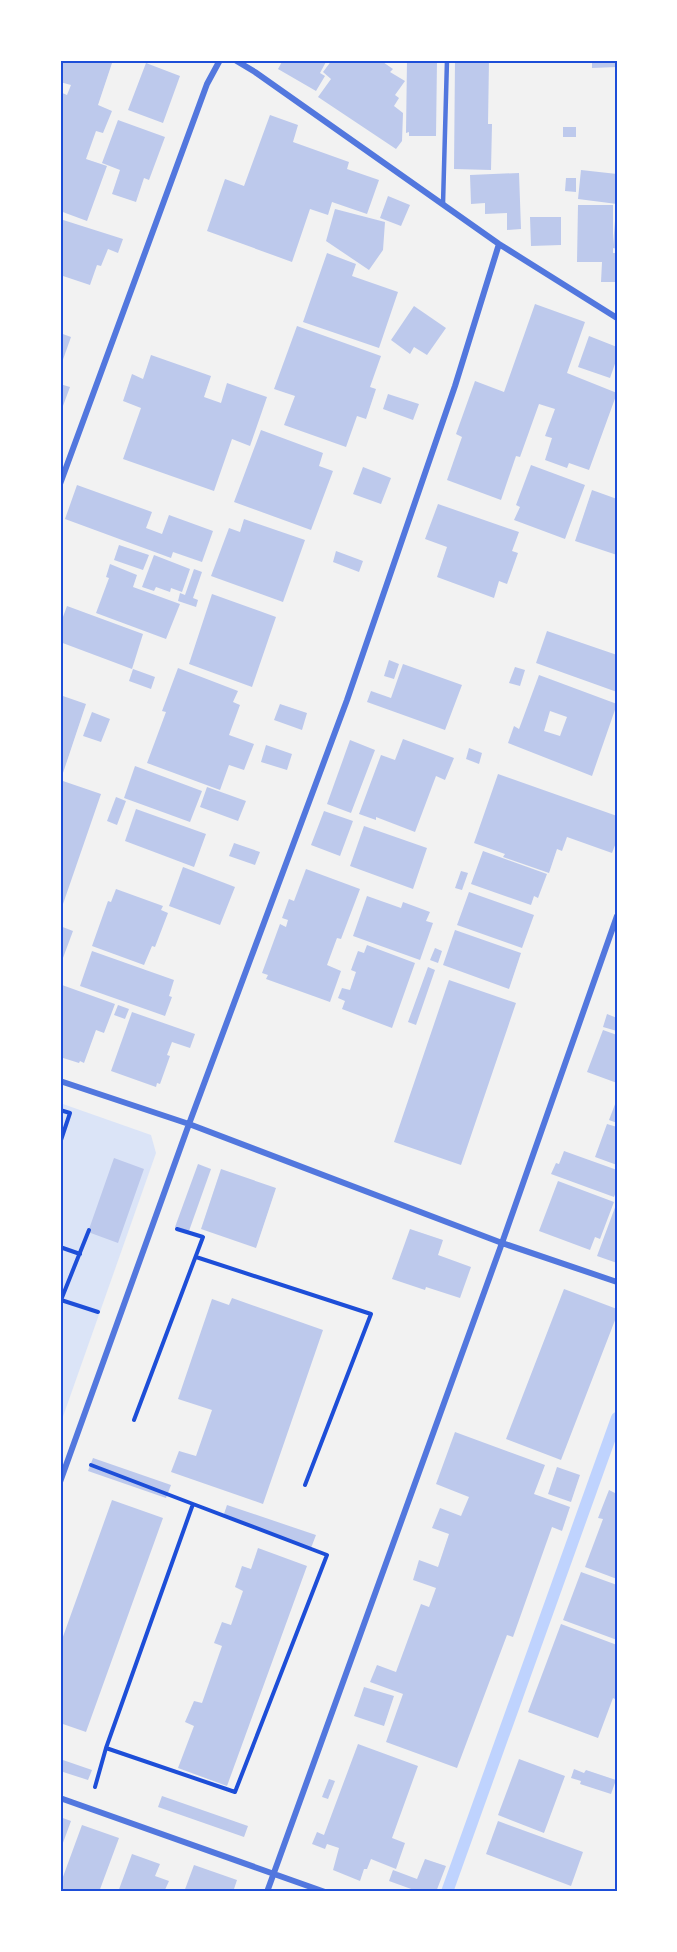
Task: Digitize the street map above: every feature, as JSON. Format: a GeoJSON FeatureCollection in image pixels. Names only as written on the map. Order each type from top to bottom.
{"type":"FeatureCollection","features":[{"type":"Feature","properties":{"kind":"street"},"geometry":{"type":"LineString","coordinates":[[60,484],[207,84],[220,60]]}},
{"type":"Feature","properties":{"kind":"street"},"geometry":{"type":"LineString","coordinates":[[234,60],[255,72],[499,244],[617,318]]}},
{"type":"Feature","properties":{"kind":"street"},"geometry":{"type":"LineString","coordinates":[[60,1482],[153,1222],[347,700],[455,386],[499,244]]}},
{"type":"Feature","properties":{"kind":"street"},"geometry":{"type":"LineString","coordinates":[[267,1892],[502,1243],[617,916]]}},
{"type":"Feature","properties":{"kind":"street"},"geometry":{"type":"LineString","coordinates":[[60,1081],[189,1124],[502,1243],[617,1282]]}},
{"type":"Feature","properties":{"kind":"street"},"geometry":{"type":"LineString","coordinates":[[60,1798],[325,1892]]}},
{"type":"Feature","properties":{"kind":"lane"},"geometry":{"type":"LineString","coordinates":[[443,204],[447,60]]}},
{"type":"Feature","properties":{"kind":"path"},"geometry":{"type":"LineString","coordinates":[[60,1110],[70,1113],[60,1143]]}},
{"type":"Feature","properties":{"kind":"path"},"geometry":{"type":"LineString","coordinates":[[134,1420],[202,1237],[153,1222]]}},
{"type":"Feature","properties":{"kind":"path"},"geometry":{"type":"LineString","coordinates":[[89,1230],[60,1301],[118,1319]]}},
{"type":"Feature","properties":{"kind":"path"},"geometry":{"type":"LineString","coordinates":[[60,1247],[80,1254]]}},
{"type":"Feature","properties":{"kind":"path"},"geometry":{"type":"LineString","coordinates":[[196,1257],[372,1314],[305,1485]]}},
{"type":"Feature","properties":{"kind":"path"},"geometry":{"type":"LineString","coordinates":[[69,1456],[327,1555],[235,1792],[106,1748]]}},
{"type":"Feature","properties":{"kind":"path"},"geometry":{"type":"LineString","coordinates":[[89,1808],[106,1748],[193,1504]]}},
{"type":"Feature","properties":{"kind":"shaded area"},"geometry":{"type":"Polygon","coordinates":[[[60,1103],[151,1135],[156,1153],[60,1425],[60,1103]]]}},
{"type":"Feature","properties":{"kind":"building"},"geometry":{"type":"Polygon","coordinates":[[[60,60],[113,60],[98,105],[112,111],[103,133],[96,131],[86,159],[107,166],[87,221],[60,211],[60,92],[67,95],[71,85],[60,82],[60,60]]]}},
{"type":"Feature","properties":{"kind":"building"},"geometry":{"type":"Polygon","coordinates":[[[283,60],[327,60],[320,73],[325,76],[316,91],[278,69],[283,60]]]}},
{"type":"Feature","properties":{"kind":"building"},"geometry":{"type":"Polygon","coordinates":[[[332,60],[380,60],[393,69],[390,72],[405,81],[395,95],[399,98],[394,106],[403,113],[402,141],[396,149],[318,97],[331,79],[323,72],[332,60]]]}},
{"type":"Feature","properties":{"kind":"building"},"geometry":{"type":"Polygon","coordinates":[[[407,60],[437,60],[436,136],[409,136],[409,132],[406,133],[407,60]]]}},
{"type":"Feature","properties":{"kind":"building"},"geometry":{"type":"Polygon","coordinates":[[[455,60],[489,60],[488,124],[492,124],[491,170],[454,169],[455,60]]]}},
{"type":"Feature","properties":{"kind":"building"},"geometry":{"type":"Polygon","coordinates":[[[576,60],[617,60],[617,67],[592,68],[592,62],[576,62],[576,60]]]}},
{"type":"Feature","properties":{"kind":"building"},"geometry":{"type":"Polygon","coordinates":[[[146,63],[180,76],[163,123],[128,110],[146,63]]]}},
{"type":"Feature","properties":{"kind":"building"},"geometry":{"type":"Polygon","coordinates":[[[270,115],[298,125],[293,142],[349,162],[347,169],[379,180],[367,214],[332,202],[328,215],[310,209],[292,262],[207,231],[225,179],[244,186],[270,115]]]}},
{"type":"Feature","properties":{"kind":"building"},"geometry":{"type":"Polygon","coordinates":[[[118,120],[165,137],[149,180],[144,178],[136,202],[112,194],[120,170],[102,163],[118,120]]]}},
{"type":"Feature","properties":{"kind":"building"},"geometry":{"type":"Polygon","coordinates":[[[563,127],[576,127],[576,137],[563,137],[563,127]]]}},
{"type":"Feature","properties":{"kind":"building"},"geometry":{"type":"Polygon","coordinates":[[[581,170],[617,174],[617,204],[578,199],[581,170]]]}},
{"type":"Feature","properties":{"kind":"building"},"geometry":{"type":"Polygon","coordinates":[[[519,173],[521,229],[507,230],[507,213],[485,214],[485,203],[471,204],[470,175],[519,173]]]}},
{"type":"Feature","properties":{"kind":"building"},"geometry":{"type":"Polygon","coordinates":[[[566,178],[576,178],[576,192],[565,191],[566,178]]]}},
{"type":"Feature","properties":{"kind":"building"},"geometry":{"type":"Polygon","coordinates":[[[388,196],[410,205],[401,226],[380,218],[388,196]]]}},
{"type":"Feature","properties":{"kind":"building"},"geometry":{"type":"Polygon","coordinates":[[[578,205],[613,205],[613,245],[615,221],[617,221],[617,249],[613,248],[613,253],[617,253],[617,282],[601,282],[602,262],[577,262],[578,205]]]}},
{"type":"Feature","properties":{"kind":"building"},"geometry":{"type":"Polygon","coordinates":[[[335,209],[385,222],[383,250],[369,270],[326,241],[335,209]]]}},
{"type":"Feature","properties":{"kind":"building"},"geometry":{"type":"Polygon","coordinates":[[[530,217],[561,217],[561,245],[531,246],[530,217]]]}},
{"type":"Feature","properties":{"kind":"building"},"geometry":{"type":"Polygon","coordinates":[[[60,219],[123,239],[118,253],[108,249],[101,266],[97,265],[90,285],[60,275],[60,219]]]}},
{"type":"Feature","properties":{"kind":"building"},"geometry":{"type":"Polygon","coordinates":[[[327,253],[356,264],[352,276],[398,292],[379,348],[303,322],[327,253]]]}},
{"type":"Feature","properties":{"kind":"building"},"geometry":{"type":"Polygon","coordinates":[[[535,304],[585,322],[567,373],[617,393],[589,470],[569,463],[567,468],[545,460],[552,438],[545,436],[555,409],[539,404],[520,457],[516,456],[501,500],[447,480],[462,437],[456,434],[475,381],[504,392],[535,304]]]}},
{"type":"Feature","properties":{"kind":"building"},"geometry":{"type":"Polygon","coordinates":[[[414,306],[446,328],[427,355],[414,347],[410,354],[391,340],[414,306]]]}},
{"type":"Feature","properties":{"kind":"building"},"geometry":{"type":"Polygon","coordinates":[[[297,326],[381,356],[370,387],[376,389],[366,419],[357,416],[346,447],[284,425],[295,396],[274,389],[297,326]]]}},
{"type":"Feature","properties":{"kind":"building"},"geometry":{"type":"Polygon","coordinates":[[[60,333],[71,337],[60,368],[60,333]]]}},
{"type":"Feature","properties":{"kind":"building"},"geometry":{"type":"Polygon","coordinates":[[[589,336],[617,347],[617,358],[610,378],[578,367],[589,336]]]}},
{"type":"Feature","properties":{"kind":"building"},"geometry":{"type":"Polygon","coordinates":[[[151,355],[211,376],[204,397],[221,403],[227,383],[267,397],[250,446],[232,439],[214,491],[123,459],[141,408],[123,401],[132,374],[143,379],[151,355]]]}},
{"type":"Feature","properties":{"kind":"building"},"geometry":{"type":"Polygon","coordinates":[[[60,384],[70,387],[60,414],[60,384]]]}},
{"type":"Feature","properties":{"kind":"building"},"geometry":{"type":"Polygon","coordinates":[[[388,394],[419,404],[413,420],[383,409],[388,394]]]}},
{"type":"Feature","properties":{"kind":"building"},"geometry":{"type":"Polygon","coordinates":[[[261,430],[323,453],[319,466],[333,471],[311,530],[234,502],[261,430]]]}},
{"type":"Feature","properties":{"kind":"building"},"geometry":{"type":"Polygon","coordinates":[[[531,465],[585,485],[565,539],[514,520],[520,507],[516,505],[531,465]]]}},
{"type":"Feature","properties":{"kind":"building"},"geometry":{"type":"Polygon","coordinates":[[[363,467],[391,478],[381,504],[353,494],[363,467]]]}},
{"type":"Feature","properties":{"kind":"building"},"geometry":{"type":"Polygon","coordinates":[[[77,485],[152,512],[146,528],[162,534],[169,515],[213,531],[202,562],[173,552],[171,558],[65,519],[77,485]]]}},
{"type":"Feature","properties":{"kind":"building"},"geometry":{"type":"Polygon","coordinates":[[[592,490],[617,499],[617,555],[575,541],[592,490]]]}},
{"type":"Feature","properties":{"kind":"building"},"geometry":{"type":"Polygon","coordinates":[[[438,504],[519,532],[512,551],[518,553],[507,584],[499,581],[494,598],[437,577],[447,547],[425,539],[438,504]]]}},
{"type":"Feature","properties":{"kind":"building"},"geometry":{"type":"Polygon","coordinates":[[[244,519],[305,540],[283,602],[211,576],[229,528],[240,532],[244,519]]]}},
{"type":"Feature","properties":{"kind":"building"},"geometry":{"type":"Polygon","coordinates":[[[119,545],[149,555],[143,570],[114,560],[119,545]]]}},
{"type":"Feature","properties":{"kind":"building"},"geometry":{"type":"Polygon","coordinates":[[[336,551],[363,561],[359,572],[333,562],[336,551]]]}},
{"type":"Feature","properties":{"kind":"building"},"geometry":{"type":"Polygon","coordinates":[[[154,555],[190,569],[182,592],[171,588],[170,592],[156,587],[154,591],[142,587],[154,555]]]}},
{"type":"Feature","properties":{"kind":"building"},"geometry":{"type":"Polygon","coordinates":[[[110,564],[137,575],[133,587],[180,604],[166,639],[96,613],[109,578],[106,577],[110,564]]]}},
{"type":"Feature","properties":{"kind":"building"},"geometry":{"type":"Polygon","coordinates":[[[194,569],[202,572],[193,598],[198,600],[196,607],[178,601],[180,593],[185,595],[194,569]]]}},
{"type":"Feature","properties":{"kind":"building"},"geometry":{"type":"Polygon","coordinates":[[[212,594],[276,617],[252,687],[189,664],[212,594]]]}},
{"type":"Feature","properties":{"kind":"building"},"geometry":{"type":"Polygon","coordinates":[[[67,606],[143,634],[132,669],[60,642],[60,625],[67,606]]]}},
{"type":"Feature","properties":{"kind":"building"},"geometry":{"type":"Polygon","coordinates":[[[547,631],[617,655],[617,692],[536,663],[547,631]]]}},
{"type":"Feature","properties":{"kind":"building"},"geometry":{"type":"Polygon","coordinates":[[[389,660],[399,664],[394,679],[384,676],[389,660]]]}},
{"type":"Feature","properties":{"kind":"building"},"geometry":{"type":"Polygon","coordinates":[[[403,664],[462,685],[445,730],[367,702],[371,691],[391,698],[403,664]]]}},
{"type":"Feature","properties":{"kind":"building"},"geometry":{"type":"Polygon","coordinates":[[[515,667],[525,670],[520,686],[509,683],[515,667]]]}},
{"type":"Feature","properties":{"kind":"building"},"geometry":{"type":"Polygon","coordinates":[[[178,668],[238,691],[233,702],[240,705],[229,735],[254,744],[244,770],[229,765],[220,790],[147,763],[166,712],[162,711],[178,668]]]}},
{"type":"Feature","properties":{"kind":"building"},"geometry":{"type":"Polygon","coordinates":[[[133,669],[155,677],[151,689],[129,681],[133,669]]]}},
{"type":"Feature","properties":{"kind":"building"},"geometry":{"type":"Polygon","coordinates":[[[539,675],[617,704],[592,776],[508,743],[514,726],[519,729],[539,675]],[[550,711],[544,731],[560,736],[567,717],[550,711]]]}},
{"type":"Feature","properties":{"kind":"building"},"geometry":{"type":"Polygon","coordinates":[[[60,695],[86,704],[62,776],[60,775],[60,695]]]}},
{"type":"Feature","properties":{"kind":"building"},"geometry":{"type":"Polygon","coordinates":[[[280,704],[307,713],[302,730],[274,720],[280,704]]]}},
{"type":"Feature","properties":{"kind":"building"},"geometry":{"type":"Polygon","coordinates":[[[92,712],[110,719],[101,742],[83,736],[92,712]]]}},
{"type":"Feature","properties":{"kind":"building"},"geometry":{"type":"Polygon","coordinates":[[[403,739],[454,758],[445,780],[436,776],[415,832],[376,817],[376,820],[359,814],[381,755],[395,760],[403,739]]]}},
{"type":"Feature","properties":{"kind":"building"},"geometry":{"type":"Polygon","coordinates":[[[350,740],[375,750],[351,813],[327,804],[350,740]]]}},
{"type":"Feature","properties":{"kind":"building"},"geometry":{"type":"Polygon","coordinates":[[[266,745],[292,754],[287,770],[261,762],[266,745]]]}},
{"type":"Feature","properties":{"kind":"building"},"geometry":{"type":"Polygon","coordinates":[[[469,748],[482,753],[479,764],[466,759],[469,748]]]}},
{"type":"Feature","properties":{"kind":"building"},"geometry":{"type":"Polygon","coordinates":[[[135,766],[202,791],[190,822],[124,798],[135,766]]]}},
{"type":"Feature","properties":{"kind":"building"},"geometry":{"type":"Polygon","coordinates":[[[498,774],[617,816],[617,840],[612,853],[567,837],[562,851],[557,849],[549,873],[503,857],[505,854],[474,843],[498,774]]]}},
{"type":"Feature","properties":{"kind":"building"},"geometry":{"type":"Polygon","coordinates":[[[60,780],[101,794],[63,904],[60,903],[60,780]]]}},
{"type":"Feature","properties":{"kind":"building"},"geometry":{"type":"Polygon","coordinates":[[[207,787],[246,801],[238,821],[200,807],[207,787]]]}},
{"type":"Feature","properties":{"kind":"building"},"geometry":{"type":"Polygon","coordinates":[[[116,797],[126,801],[117,825],[107,821],[116,797]]]}},
{"type":"Feature","properties":{"kind":"building"},"geometry":{"type":"Polygon","coordinates":[[[136,809],[206,834],[194,867],[125,841],[136,809]]]}},
{"type":"Feature","properties":{"kind":"building"},"geometry":{"type":"Polygon","coordinates":[[[324,811],[353,821],[340,856],[311,845],[324,811]]]}},
{"type":"Feature","properties":{"kind":"building"},"geometry":{"type":"Polygon","coordinates":[[[364,826],[427,848],[413,889],[350,866],[364,826]]]}},
{"type":"Feature","properties":{"kind":"building"},"geometry":{"type":"Polygon","coordinates":[[[234,843],[260,852],[255,865],[229,856],[234,843]]]}},
{"type":"Feature","properties":{"kind":"building"},"geometry":{"type":"Polygon","coordinates":[[[483,851],[547,874],[538,898],[534,896],[531,905],[471,884],[483,851]]]}},
{"type":"Feature","properties":{"kind":"building"},"geometry":{"type":"Polygon","coordinates":[[[183,867],[235,887],[220,925],[169,906],[183,867]]]}},
{"type":"Feature","properties":{"kind":"building"},"geometry":{"type":"Polygon","coordinates":[[[306,869],[360,889],[341,939],[337,938],[327,965],[341,971],[330,1002],[266,979],[268,975],[262,973],[280,924],[286,927],[288,920],[282,918],[289,899],[294,901],[306,869]]]}},
{"type":"Feature","properties":{"kind":"building"},"geometry":{"type":"Polygon","coordinates":[[[461,871],[468,873],[462,890],[455,888],[461,871]]]}},
{"type":"Feature","properties":{"kind":"building"},"geometry":{"type":"Polygon","coordinates":[[[116,889],[163,906],[161,910],[168,913],[155,947],[152,946],[144,965],[92,946],[108,901],[111,902],[116,889]]]}},
{"type":"Feature","properties":{"kind":"building"},"geometry":{"type":"Polygon","coordinates":[[[469,892],[534,915],[522,948],[457,925],[469,892]]]}},
{"type":"Feature","properties":{"kind":"building"},"geometry":{"type":"Polygon","coordinates":[[[367,896],[401,908],[403,902],[430,912],[426,921],[433,923],[420,960],[353,936],[367,896]]]}},
{"type":"Feature","properties":{"kind":"building"},"geometry":{"type":"Polygon","coordinates":[[[60,926],[73,931],[60,966],[60,926]]]}},
{"type":"Feature","properties":{"kind":"building"},"geometry":{"type":"Polygon","coordinates":[[[455,930],[521,953],[509,989],[443,965],[455,930]]]}},
{"type":"Feature","properties":{"kind":"building"},"geometry":{"type":"Polygon","coordinates":[[[367,945],[415,963],[392,1028],[342,1009],[345,1001],[338,998],[342,988],[350,990],[356,972],[351,970],[358,951],[364,953],[367,945]]]}},
{"type":"Feature","properties":{"kind":"building"},"geometry":{"type":"Polygon","coordinates":[[[435,948],[442,951],[438,963],[430,960],[435,948]]]}},
{"type":"Feature","properties":{"kind":"building"},"geometry":{"type":"Polygon","coordinates":[[[92,951],[174,980],[169,996],[172,997],[165,1016],[80,986],[92,951]]]}},
{"type":"Feature","properties":{"kind":"building"},"geometry":{"type":"Polygon","coordinates":[[[428,967],[435,970],[416,1025],[408,1022],[428,967]]]}},
{"type":"Feature","properties":{"kind":"building"},"geometry":{"type":"Polygon","coordinates":[[[449,980],[516,1003],[461,1165],[394,1142],[449,980]]]}},
{"type":"Feature","properties":{"kind":"building"},"geometry":{"type":"Polygon","coordinates":[[[62,985],[115,1004],[104,1033],[96,1030],[84,1063],[60,1057],[60,991],[62,985]]]}},
{"type":"Feature","properties":{"kind":"building"},"geometry":{"type":"Polygon","coordinates":[[[118,1005],[129,1009],[125,1019],[114,1015],[118,1005]]]}},
{"type":"Feature","properties":{"kind":"building"},"geometry":{"type":"Polygon","coordinates":[[[132,1012],[195,1034],[190,1048],[172,1042],[167,1055],[170,1056],[160,1084],[157,1083],[156,1087],[111,1071],[132,1012]]]}},
{"type":"Feature","properties":{"kind":"building"},"geometry":{"type":"Polygon","coordinates":[[[607,1014],[617,1018],[617,1031],[603,1027],[607,1014]]]}},
{"type":"Feature","properties":{"kind":"building"},"geometry":{"type":"Polygon","coordinates":[[[603,1030],[617,1035],[617,1083],[587,1072],[603,1030]]]}},
{"type":"Feature","properties":{"kind":"building"},"geometry":{"type":"Polygon","coordinates":[[[617,1099],[617,1123],[609,1120],[617,1099]]]}},
{"type":"Feature","properties":{"kind":"building"},"geometry":{"type":"Polygon","coordinates":[[[607,1124],[617,1127],[617,1165],[595,1157],[607,1124]]]}},
{"type":"Feature","properties":{"kind":"building"},"geometry":{"type":"Polygon","coordinates":[[[564,1151],[617,1170],[617,1189],[614,1197],[551,1174],[556,1163],[559,1164],[564,1151]]]}},
{"type":"Feature","properties":{"kind":"building"},"geometry":{"type":"Polygon","coordinates":[[[114,1158],[144,1169],[118,1243],[88,1232],[114,1158]]]}},
{"type":"Feature","properties":{"kind":"building"},"geometry":{"type":"Polygon","coordinates":[[[198,1164],[211,1169],[189,1231],[175,1227],[198,1164]]]}},
{"type":"Feature","properties":{"kind":"building"},"geometry":{"type":"Polygon","coordinates":[[[221,1169],[276,1188],[256,1248],[201,1229],[221,1169]]]}},
{"type":"Feature","properties":{"kind":"building"},"geometry":{"type":"Polygon","coordinates":[[[558,1181],[614,1202],[600,1239],[595,1237],[590,1250],[539,1231],[558,1181]]]}},
{"type":"Feature","properties":{"kind":"building"},"geometry":{"type":"Polygon","coordinates":[[[617,1202],[617,1263],[597,1256],[617,1202]]]}},
{"type":"Feature","properties":{"kind":"building"},"geometry":{"type":"Polygon","coordinates":[[[410,1229],[443,1240],[438,1255],[471,1267],[460,1298],[392,1279],[410,1229]]]}},
{"type":"Feature","properties":{"kind":"building"},"geometry":{"type":"Polygon","coordinates":[[[564,1289],[617,1309],[617,1315],[561,1460],[506,1439],[564,1289]]]}},
{"type":"Feature","properties":{"kind":"building"},"geometry":{"type":"Polygon","coordinates":[[[232,1298],[323,1330],[263,1504],[171,1472],[179,1451],[196,1456],[212,1410],[178,1399],[212,1299],[229,1305],[232,1298]]]}},
{"type":"Feature","properties":{"kind":"building"},"geometry":{"type":"Polygon","coordinates":[[[455,1432],[545,1465],[534,1494],[570,1507],[562,1531],[552,1527],[513,1637],[507,1635],[457,1768],[386,1742],[403,1694],[370,1682],[377,1665],[396,1672],[421,1604],[429,1607],[436,1588],[413,1580],[419,1560],[438,1567],[449,1534],[432,1528],[440,1508],[461,1516],[469,1497],[436,1484],[455,1432]]]}},
{"type":"Feature","properties":{"kind":"building"},"geometry":{"type":"Polygon","coordinates":[[[93,1458],[171,1485],[166,1498],[88,1471],[93,1458]]]}},
{"type":"Feature","properties":{"kind":"building"},"geometry":{"type":"Polygon","coordinates":[[[557,1467],[580,1475],[571,1502],[548,1494],[557,1467]]]}},
{"type":"Feature","properties":{"kind":"building"},"geometry":{"type":"Polygon","coordinates":[[[617,1489],[617,1579],[585,1567],[603,1519],[598,1518],[609,1490],[615,1493],[617,1489]]]}},
{"type":"Feature","properties":{"kind":"building"},"geometry":{"type":"Polygon","coordinates":[[[112,1500],[163,1518],[86,1732],[60,1723],[60,1645],[112,1500]]]}},
{"type":"Feature","properties":{"kind":"building"},"geometry":{"type":"Polygon","coordinates":[[[227,1505],[316,1535],[311,1548],[223,1517],[227,1505]]]}},
{"type":"Feature","properties":{"kind":"building"},"geometry":{"type":"Polygon","coordinates":[[[258,1548],[307,1566],[227,1786],[178,1768],[194,1726],[185,1722],[194,1701],[202,1703],[222,1646],[214,1643],[222,1622],[231,1625],[243,1591],[235,1587],[242,1566],[251,1569],[258,1548]]]}},
{"type":"Feature","properties":{"kind":"building"},"geometry":{"type":"Polygon","coordinates":[[[581,1572],[617,1585],[617,1640],[563,1620],[581,1572]]]}},
{"type":"Feature","properties":{"kind":"building"},"geometry":{"type":"Polygon","coordinates":[[[561,1624],[617,1645],[617,1700],[613,1698],[598,1738],[528,1712],[561,1624]]]}},
{"type":"Feature","properties":{"kind":"building"},"geometry":{"type":"Polygon","coordinates":[[[364,1687],[394,1696],[384,1726],[354,1716],[364,1687]]]}},
{"type":"Feature","properties":{"kind":"building"},"geometry":{"type":"Polygon","coordinates":[[[358,1744],[418,1766],[392,1838],[405,1843],[396,1869],[371,1859],[360,1881],[333,1870],[339,1848],[327,1844],[325,1849],[312,1844],[317,1832],[324,1835],[358,1744]]]}},
{"type":"Feature","properties":{"kind":"building"},"geometry":{"type":"Polygon","coordinates":[[[60,1759],[92,1770],[88,1780],[60,1771],[60,1759]]]}},
{"type":"Feature","properties":{"kind":"building"},"geometry":{"type":"Polygon","coordinates":[[[519,1759],[565,1776],[544,1833],[498,1815],[519,1759]]]}},
{"type":"Feature","properties":{"kind":"building"},"geometry":{"type":"Polygon","coordinates":[[[574,1769],[584,1773],[586,1770],[616,1780],[611,1794],[580,1784],[581,1781],[571,1778],[574,1769]]]}},
{"type":"Feature","properties":{"kind":"building"},"geometry":{"type":"Polygon","coordinates":[[[329,1779],[335,1781],[328,1799],[322,1797],[329,1779]]]}},
{"type":"Feature","properties":{"kind":"building"},"geometry":{"type":"Polygon","coordinates":[[[162,1796],[248,1826],[244,1837],[158,1807],[162,1796]]]}},
{"type":"Feature","properties":{"kind":"building"},"geometry":{"type":"Polygon","coordinates":[[[60,1817],[71,1821],[60,1851],[60,1817]]]}},
{"type":"Feature","properties":{"kind":"building"},"geometry":{"type":"Polygon","coordinates":[[[498,1821],[583,1852],[571,1886],[486,1854],[498,1821]]]}},
{"type":"Feature","properties":{"kind":"building"},"geometry":{"type":"Polygon","coordinates":[[[82,1825],[119,1838],[99,1892],[60,1892],[60,1885],[82,1825]]]}},
{"type":"Feature","properties":{"kind":"building"},"geometry":{"type":"Polygon","coordinates":[[[132,1854],[160,1864],[155,1876],[169,1881],[164,1892],[118,1892],[132,1854]]]}},
{"type":"Feature","properties":{"kind":"building"},"geometry":{"type":"Polygon","coordinates":[[[425,1859],[446,1866],[436,1892],[413,1892],[414,1890],[389,1881],[393,1870],[417,1879],[425,1859]]]}},
{"type":"Feature","properties":{"kind":"building"},"geometry":{"type":"Polygon","coordinates":[[[194,1865],[237,1880],[233,1892],[184,1892],[194,1865]]]}},
{"type":"Feature","properties":{"kind":"waterway"},"geometry":{"type":"LineString","coordinates":[[447,1892],[617,1418]]}}]}
